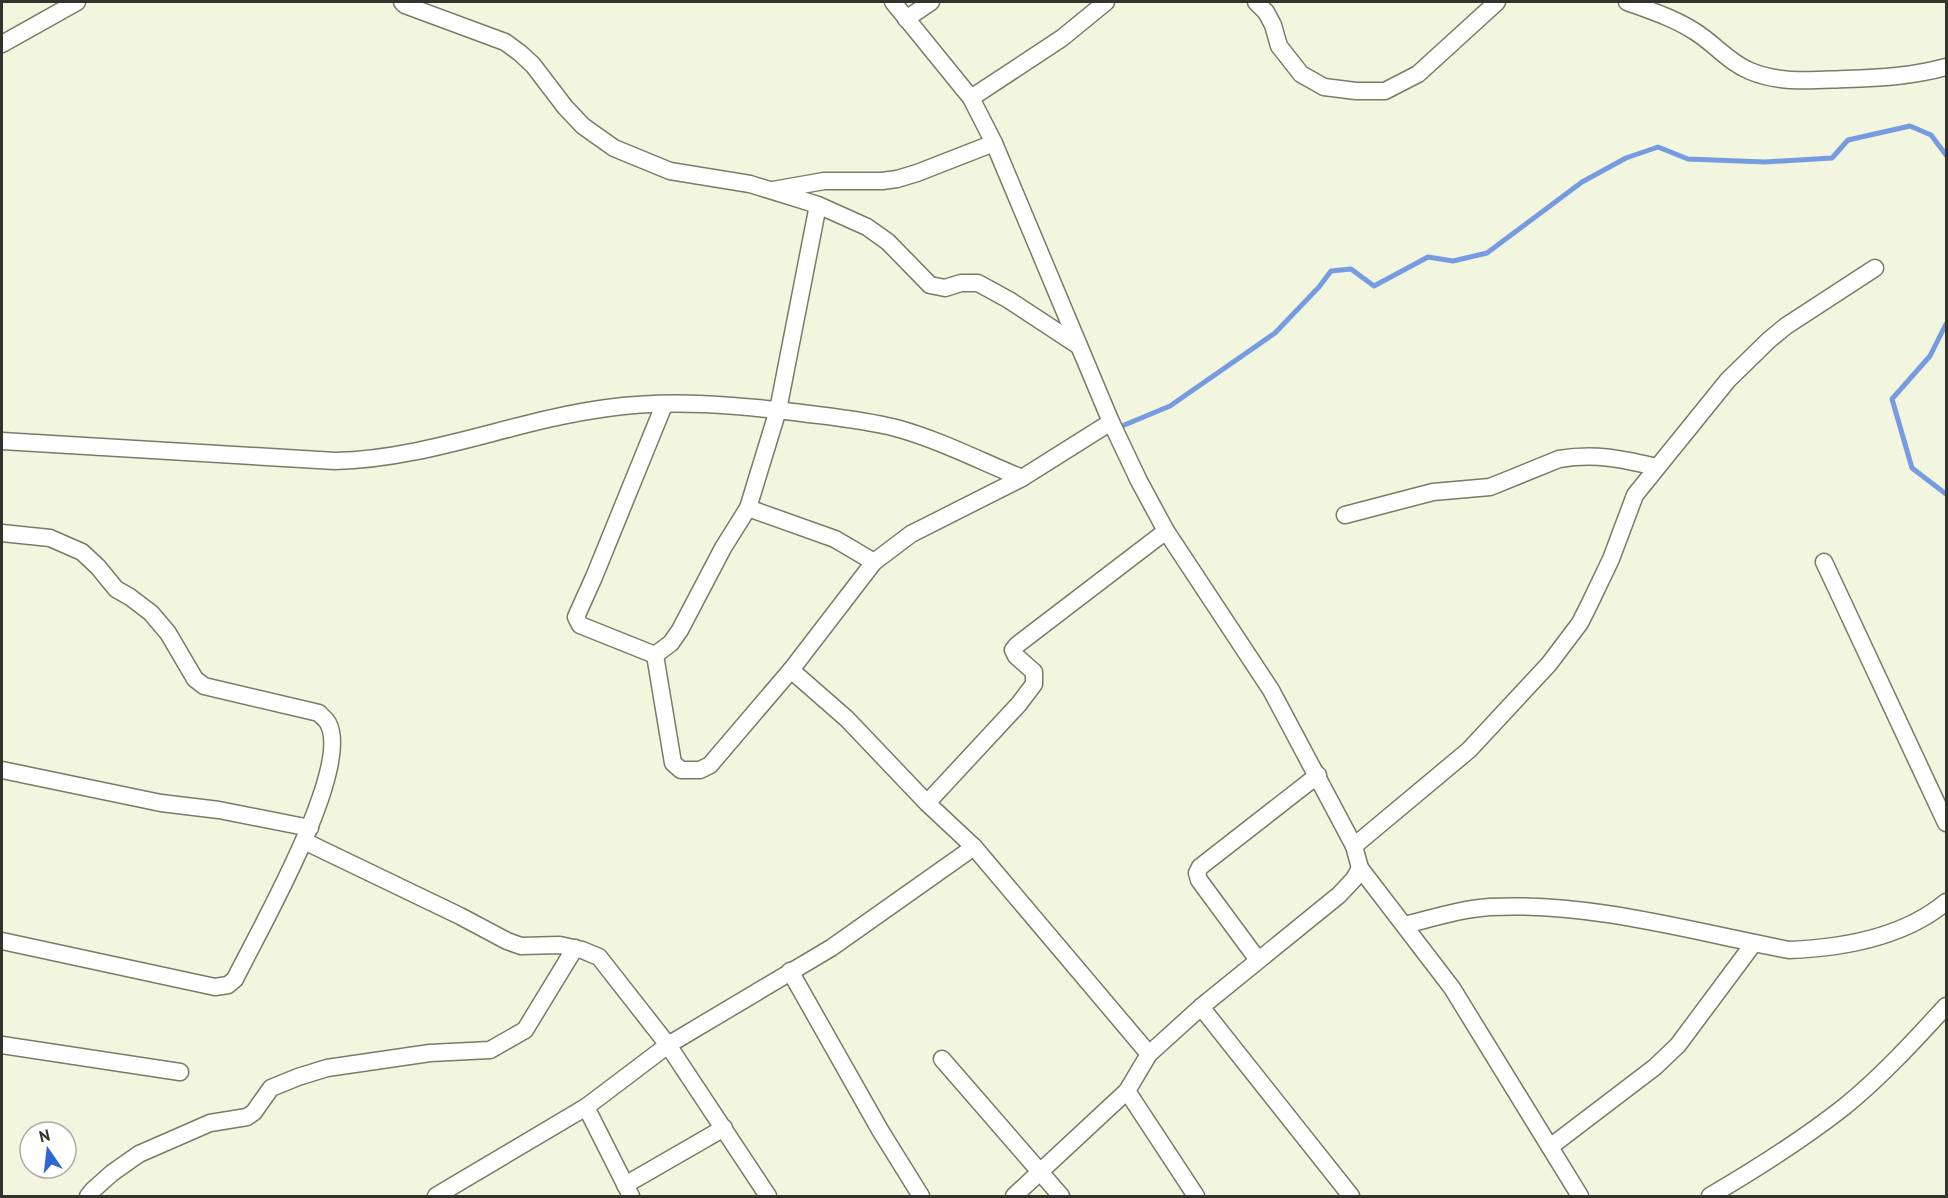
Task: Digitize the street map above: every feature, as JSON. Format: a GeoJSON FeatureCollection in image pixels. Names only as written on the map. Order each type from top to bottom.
{"type":"FeatureCollection","features":[{"type":"Feature","properties":{"kind":"street"},"geometry":{"type":"LineString","coordinates":[[2,44],[77,2]]}},
{"type":"Feature","properties":{"kind":"street"},"geometry":{"type":"LineString","coordinates":[[402,2],[505,42],[533,65],[565,107],[583,126],[614,148],[670,171],[750,184],[818,205],[867,227],[888,242],[930,285],[945,288],[961,283],[978,283],[1079,346]]}},
{"type":"Feature","properties":{"kind":"street"},"geometry":{"type":"LineString","coordinates":[[893,2],[971,98],[994,143],[1111,422],[1166,531],[1271,690],[1354,846],[1360,868],[1452,988],[1580,1197]]}},
{"type":"Feature","properties":{"kind":"street"},"geometry":{"type":"LineString","coordinates":[[906,19],[931,2]]}},
{"type":"Feature","properties":{"kind":"street"},"geometry":{"type":"LineString","coordinates":[[971,98],[1062,38],[1106,2]]}},
{"type":"Feature","properties":{"kind":"street"},"geometry":{"type":"LineString","coordinates":[[1256,2],[1266,12],[1273,25],[1279,46],[1301,74],[1324,87],[1356,91],[1385,91],[1418,74],[1497,2]]}},
{"type":"Feature","properties":{"kind":"street"},"geometry":{"type":"LineString","coordinates":[[1627,2],[1676,21],[1696,32],[1730,60],[1750,71],[1775,79],[1798,81],[1899,77],[1947,67]]}},
{"type":"Feature","properties":{"kind":"street"},"geometry":{"type":"LineString","coordinates":[[772,190],[824,181],[882,181],[897,178],[917,173],[994,143]]}},
{"type":"Feature","properties":{"kind":"street"},"geometry":{"type":"LineString","coordinates":[[655,655],[671,643],[680,630],[723,548],[748,508],[778,410],[818,205]]}},
{"type":"Feature","properties":{"kind":"street"},"geometry":{"type":"LineString","coordinates":[[1354,846],[1469,750],[1549,664],[1580,623],[1611,559],[1635,495],[1710,400],[1768,340],[1875,268]]}},
{"type":"Feature","properties":{"kind":"street"},"geometry":{"type":"LineString","coordinates":[[655,655],[580,625],[576,617],[664,405]]}},
{"type":"Feature","properties":{"kind":"street"},"geometry":{"type":"LineString","coordinates":[[2,441],[335,461],[362,460],[409,452],[606,408],[664,405],[727,406],[856,420],[895,428],[948,446],[1022,478]]}},
{"type":"Feature","properties":{"kind":"street"},"geometry":{"type":"LineString","coordinates":[[655,655],[673,762],[681,770],[700,770],[710,765],[791,670],[874,562],[911,534],[1022,478],[1111,422]]}},
{"type":"Feature","properties":{"kind":"street"},"geometry":{"type":"LineString","coordinates":[[1345,515],[1433,492],[1490,487],[1559,459],[1609,456],[1657,467]]}},
{"type":"Feature","properties":{"kind":"street"},"geometry":{"type":"LineString","coordinates":[[748,508],[835,540],[874,562]]}},
{"type":"Feature","properties":{"kind":"street"},"geometry":{"type":"LineString","coordinates":[[927,803],[1019,704],[1034,684],[1034,672],[1016,656],[1013,650],[1017,645],[1166,531]]}},
{"type":"Feature","properties":{"kind":"street"},"geometry":{"type":"LineString","coordinates":[[2,533],[50,538],[82,552],[116,589],[152,613],[168,633],[195,678],[204,686],[319,713],[328,723],[332,739],[332,758],[324,791],[307,835],[235,979],[228,985],[215,987],[2,941]]}},
{"type":"Feature","properties":{"kind":"street"},"geometry":{"type":"LineString","coordinates":[[1824,562],[1947,824]]}},
{"type":"Feature","properties":{"kind":"street"},"geometry":{"type":"LineString","coordinates":[[791,670],[847,718],[927,803],[974,847],[1149,1054]]}},
{"type":"Feature","properties":{"kind":"street"},"geometry":{"type":"LineString","coordinates":[[2,770],[161,802],[219,810],[307,835],[507,941],[521,946],[560,945],[599,957],[668,1045],[768,1197]]}},
{"type":"Feature","properties":{"kind":"street"},"geometry":{"type":"LineString","coordinates":[[1258,960],[1199,880],[1197,873],[1200,867],[1318,775]]}},
{"type":"Feature","properties":{"kind":"street"},"geometry":{"type":"LineString","coordinates":[[436,1197],[586,1107],[668,1045],[831,948],[974,847]]}},
{"type":"Feature","properties":{"kind":"street"},"geometry":{"type":"LineString","coordinates":[[1014,1197],[1127,1091],[1149,1054],[1201,1007],[1339,895],[1354,879],[1360,868]]}},
{"type":"Feature","properties":{"kind":"street"},"geometry":{"type":"LineString","coordinates":[[1405,925],[1461,911],[1488,907],[1542,906],[1624,916],[1789,950],[1842,944],[1902,927],[1922,919],[1947,902]]}},
{"type":"Feature","properties":{"kind":"street"},"geometry":{"type":"LineString","coordinates":[[1550,1147],[1655,1067],[1678,1045],[1754,943]]}},
{"type":"Feature","properties":{"kind":"street"},"geometry":{"type":"LineString","coordinates":[[88,1197],[112,1173],[139,1154],[210,1124],[247,1117],[254,1112],[271,1088],[298,1077],[327,1068],[430,1053],[490,1050],[512,1039],[525,1030],[575,948]]}},
{"type":"Feature","properties":{"kind":"street"},"geometry":{"type":"LineString","coordinates":[[790,971],[880,1130],[921,1197]]}},
{"type":"Feature","properties":{"kind":"street"},"geometry":{"type":"LineString","coordinates":[[1710,1197],[1767,1161],[1845,1106],[1896,1060],[1947,1006]]}},
{"type":"Feature","properties":{"kind":"street"},"geometry":{"type":"LineString","coordinates":[[1201,1007],[1351,1197]]}},
{"type":"Feature","properties":{"kind":"street"},"geometry":{"type":"LineString","coordinates":[[2,1046],[180,1072]]}},
{"type":"Feature","properties":{"kind":"street"},"geometry":{"type":"LineString","coordinates":[[942,1059],[1061,1197]]}},
{"type":"Feature","properties":{"kind":"street"},"geometry":{"type":"LineString","coordinates":[[1127,1091],[1196,1197]]}},
{"type":"Feature","properties":{"kind":"street"},"geometry":{"type":"LineString","coordinates":[[586,1107],[628,1191],[724,1128]]}},
{"type":"Feature","properties":{"kind":"waterway"},"geometry":{"type":"LineString","coordinates":[[1122,426],[1170,406],[1275,333],[1319,287],[1331,271],[1351,269],[1374,286],[1428,257],[1453,261],[1487,253],[1582,182],[1626,158],[1658,147],[1688,159],[1765,162],[1832,158],[1848,140],[1910,126],[1931,135],[1946,155]]}},
{"type":"Feature","properties":{"kind":"waterway"},"geometry":{"type":"LineString","coordinates":[[1946,324],[1930,356],[1892,399],[1912,468],[1946,494]]}}]}
